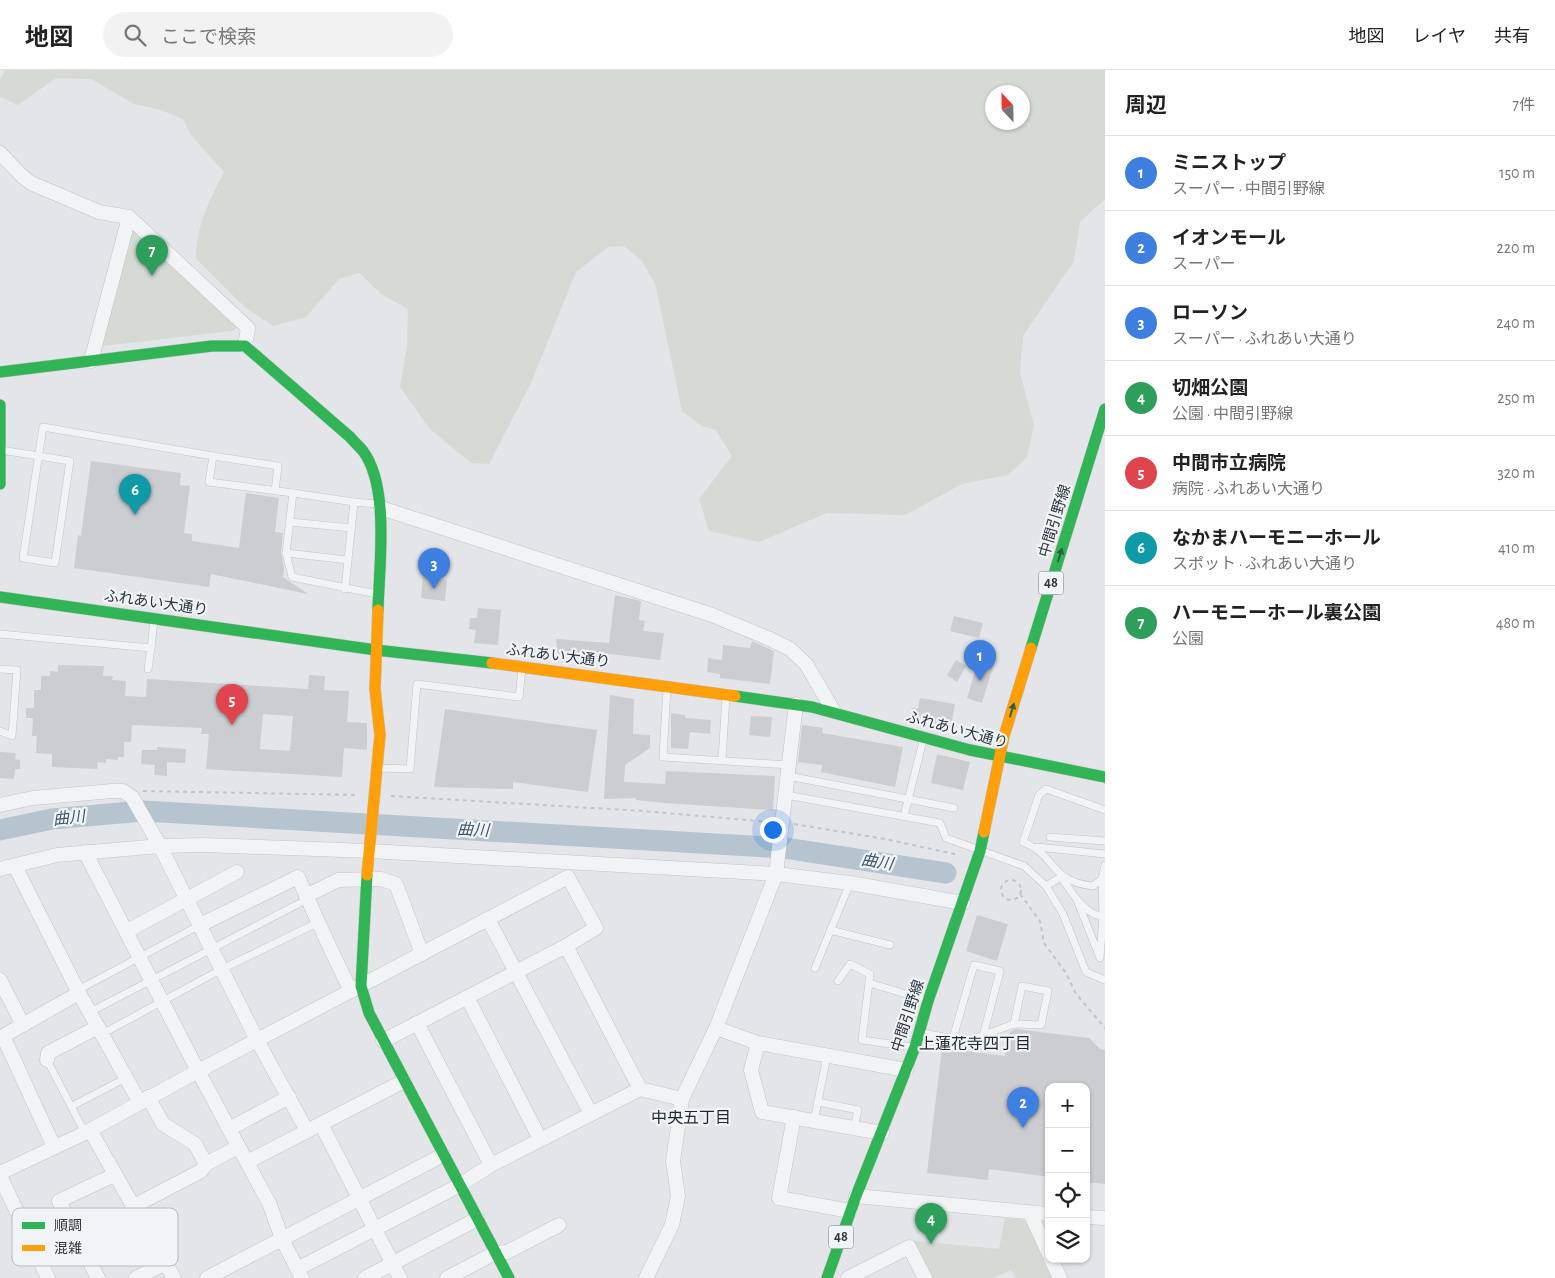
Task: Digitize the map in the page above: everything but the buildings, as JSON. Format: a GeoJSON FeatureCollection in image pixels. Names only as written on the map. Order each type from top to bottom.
{"type":"FeatureCollection","features":[{"type":"Feature","properties":{"kind":"street"},"geometry":{"type":"LineString","coordinates":[[0,153],[22,176],[31,182],[99,212],[129,217],[248,328],[245,346]]}},
{"type":"Feature","properties":{"kind":"street"},"geometry":{"type":"LineString","coordinates":[[91,361],[129,217]]}},
{"type":"Feature","properties":{"kind":"street"},"geometry":{"type":"LineString","coordinates":[[0,372],[212,346],[245,346],[350,437],[364,452],[372,470],[381,506],[375,689],[380,735],[356,988]]}},
{"type":"Feature","properties":{"kind":"street"},"geometry":{"type":"LineString","coordinates":[[0,405],[0,484]]}},
{"type":"Feature","properties":{"kind":"street","name":"中間引野線"},"geometry":{"type":"LineString","coordinates":[[827,1278],[850,1211],[906,1070],[928,1000],[980,851],[1001,758],[1004,736],[1105,409]]}},
{"type":"Feature","properties":{"kind":"street"},"geometry":{"type":"LineString","coordinates":[[381,506],[703,612],[770,639],[790,649],[806,664],[833,710]]}},
{"type":"Feature","properties":{"kind":"street","name":"ふれあい大通り"},"geometry":{"type":"LineString","coordinates":[[0,597],[155,617],[376,650],[522,666],[833,710],[924,739],[1001,758],[1105,778]]}},
{"type":"Feature","properties":{"kind":"street"},"geometry":{"type":"LineString","coordinates":[[646,1278],[672,1224],[678,1196],[673,1161],[682,1099],[697,1064],[716,1028],[778,868],[796,704]]}},
{"type":"Feature","properties":{"kind":"street","name":"中間引野線"},"geometry":{"type":"LineString","coordinates":[[1001,758],[1017,738]]}},
{"type":"Feature","properties":{"kind":"street"},"geometry":{"type":"LineString","coordinates":[[0,805],[33,798],[128,794],[158,844],[257,1040],[307,1131]]}},
{"type":"Feature","properties":{"kind":"street"},"geometry":{"type":"LineString","coordinates":[[0,869],[57,855],[158,844],[370,846],[778,868],[850,883],[964,899]]}},
{"type":"Feature","properties":{"kind":"street"},"geometry":{"type":"LineString","coordinates":[[86,852],[141,956],[162,1002],[228,1129],[270,1204],[282,1239],[299,1274],[375,1229],[460,1185],[491,1165],[640,1090],[682,1099]]}},
{"type":"Feature","properties":{"kind":"street"},"geometry":{"type":"LineString","coordinates":[[15,866],[78,991],[126,1078],[163,1124],[195,1144],[206,1164]]}},
{"type":"Feature","properties":{"kind":"street"},"geometry":{"type":"LineString","coordinates":[[127,931],[237,872]]}},
{"type":"Feature","properties":{"kind":"street"},"geometry":{"type":"LineString","coordinates":[[200,926],[298,877],[304,899],[319,922],[327,945],[356,988],[509,1278]]}},
{"type":"Feature","properties":{"kind":"street"},"geometry":{"type":"LineString","coordinates":[[16,1208],[0,1174],[88,1132],[198,1071],[568,877],[596,928],[566,946],[383,1041]]}},
{"type":"Feature","properties":{"kind":"street"},"geometry":{"type":"LineString","coordinates":[[304,899],[338,880],[380,879],[396,884],[422,954]]}},
{"type":"Feature","properties":{"kind":"street"},"geometry":{"type":"LineString","coordinates":[[488,919],[591,1114]]}},
{"type":"Feature","properties":{"kind":"street"},"geometry":{"type":"LineString","coordinates":[[566,946],[640,1090]]}},
{"type":"Feature","properties":{"kind":"street"},"geometry":{"type":"LineString","coordinates":[[0,980],[23,1025]]}},
{"type":"Feature","properties":{"kind":"street"},"geometry":{"type":"LineString","coordinates":[[54,1147],[3,1036],[78,991]]}},
{"type":"Feature","properties":{"kind":"street"},"geometry":{"type":"LineString","coordinates":[[466,997],[540,1139]]}},
{"type":"Feature","properties":{"kind":"street"},"geometry":{"type":"LineString","coordinates":[[417,1023],[491,1165]]}},
{"type":"Feature","properties":{"kind":"street"},"geometry":{"type":"LineString","coordinates":[[716,1028],[758,1043],[906,1070]]}},
{"type":"Feature","properties":{"kind":"street"},"geometry":{"type":"LineString","coordinates":[[47,1060],[48,1054],[100,1030]]}},
{"type":"Feature","properties":{"kind":"street"},"geometry":{"type":"LineString","coordinates":[[758,1043],[751,1070],[762,1112],[882,1133]]}},
{"type":"Feature","properties":{"kind":"street"},"geometry":{"type":"LineString","coordinates":[[247,1162],[404,1081]]}},
{"type":"Feature","properties":{"kind":"street"},"geometry":{"type":"LineString","coordinates":[[228,1129],[289,1098]]}},
{"type":"Feature","properties":{"kind":"street"},"geometry":{"type":"LineString","coordinates":[[794,1117],[779,1198],[850,1211]]}},
{"type":"Feature","properties":{"kind":"street"},"geometry":{"type":"LineString","coordinates":[[321,1124],[400,1278]]}},
{"type":"Feature","properties":{"kind":"street"},"geometry":{"type":"LineString","coordinates":[[88,1132],[132,1207],[201,1171],[206,1164],[238,1147]]}},
{"type":"Feature","properties":{"kind":"street"},"geometry":{"type":"LineString","coordinates":[[206,1278],[443,1154]]}},
{"type":"Feature","properties":{"kind":"street"},"geometry":{"type":"LineString","coordinates":[[62,1208],[59,1201],[114,1175]]}},
{"type":"Feature","properties":{"kind":"street"},"geometry":{"type":"LineString","coordinates":[[856,1196],[1045,1214]]}},
{"type":"Feature","properties":{"kind":"street"},"geometry":{"type":"LineString","coordinates":[[1030,1213],[1045,1245]]}},
{"type":"Feature","properties":{"kind":"street"},"geometry":{"type":"LineString","coordinates":[[1090,1217],[1105,1218]]}},
{"type":"Feature","properties":{"kind":"street"},"geometry":{"type":"LineString","coordinates":[[365,1278],[478,1219]]}},
{"type":"Feature","properties":{"kind":"street"},"geometry":{"type":"LineString","coordinates":[[447,1278],[495,1253],[507,1252],[560,1225]]}},
{"type":"Feature","properties":{"kind":"street"},"geometry":{"type":"LineString","coordinates":[[848,1278],[909,1247],[925,1278]]}},
{"type":"Feature","properties":{"kind":"street"},"geometry":{"type":"LineString","coordinates":[[1053,1263],[1060,1278]]}},
{"type":"Feature","properties":{"kind":"street"},"geometry":{"type":"LineString","coordinates":[[42,1266],[48,1278]]}},
{"type":"Feature","properties":{"kind":"street"},"geometry":{"type":"LineString","coordinates":[[136,1278],[160,1266]]}},
{"type":"Feature","properties":{"kind":"street"},"geometry":{"type":"LineString","coordinates":[[168,1266],[174,1278]]}},
{"type":"Feature","properties":{"kind":"lane"},"geometry":{"type":"LineString","coordinates":[[1,450],[38,456],[70,461],[55,563],[23,558],[38,456],[43,427],[278,466],[275,491]]}},
{"type":"Feature","properties":{"kind":"lane"},"geometry":{"type":"LineString","coordinates":[[213,456],[209,482],[381,506]]}},
{"type":"Feature","properties":{"kind":"lane"},"geometry":{"type":"LineString","coordinates":[[294,493],[286,553],[292,577],[377,594]]}},
{"type":"Feature","properties":{"kind":"lane"},"geometry":{"type":"LineString","coordinates":[[345,589],[354,502]]}},
{"type":"Feature","properties":{"kind":"lane"},"geometry":{"type":"LineString","coordinates":[[290,522],[352,528]]}},
{"type":"Feature","properties":{"kind":"lane"},"geometry":{"type":"LineString","coordinates":[[286,553],[348,560]]}},
{"type":"Feature","properties":{"kind":"lane"},"geometry":{"type":"LineString","coordinates":[[148,670],[155,617]]}},
{"type":"Feature","properties":{"kind":"lane"},"geometry":{"type":"LineString","coordinates":[[0,634],[151,648]]}},
{"type":"Feature","properties":{"kind":"lane"},"geometry":{"type":"LineString","coordinates":[[378,768],[410,769],[417,684],[519,696],[522,666]]}},
{"type":"Feature","properties":{"kind":"lane"},"geometry":{"type":"LineString","coordinates":[[0,669],[17,670],[12,736],[0,731]]}},
{"type":"Feature","properties":{"kind":"lane"},"geometry":{"type":"LineString","coordinates":[[667,686],[664,757],[722,760],[789,770],[954,808]]}},
{"type":"Feature","properties":{"kind":"lane"},"geometry":{"type":"LineString","coordinates":[[722,760],[726,694]]}},
{"type":"Feature","properties":{"kind":"lane"},"geometry":{"type":"LineString","coordinates":[[904,816],[924,739]]}},
{"type":"Feature","properties":{"kind":"lane"},"geometry":{"type":"LineString","coordinates":[[1105,810],[1046,789],[1038,795],[1023,842],[1037,847],[1105,854]]}},
{"type":"Feature","properties":{"kind":"lane"},"geometry":{"type":"LineString","coordinates":[[786,794],[940,823],[946,838],[1024,866],[1046,886],[1063,914],[1086,972],[1105,980]]}},
{"type":"Feature","properties":{"kind":"lane"},"geometry":{"type":"LineString","coordinates":[[1050,837],[1105,841]]}},
{"type":"Feature","properties":{"kind":"lane"},"geometry":{"type":"LineString","coordinates":[[1037,847],[1062,877],[1077,900],[1100,958],[1104,917],[1102,878],[1105,865]]}},
{"type":"Feature","properties":{"kind":"lane"},"geometry":{"type":"LineString","coordinates":[[1046,886],[1062,877]]}},
{"type":"Feature","properties":{"kind":"lane"},"geometry":{"type":"LineString","coordinates":[[1062,877],[1079,884],[1093,886],[1102,878]]}},
{"type":"Feature","properties":{"kind":"lane"},"geometry":{"type":"LineString","coordinates":[[814,968],[850,883]]}},
{"type":"Feature","properties":{"kind":"lane"},"geometry":{"type":"LineString","coordinates":[[90,1012],[304,899]]}},
{"type":"Feature","properties":{"kind":"lane"},"geometry":{"type":"LineString","coordinates":[[1077,900],[1104,917]]}},
{"type":"Feature","properties":{"kind":"lane"},"geometry":{"type":"LineString","coordinates":[[100,1030],[162,1002],[222,969],[319,922]]}},
{"type":"Feature","properties":{"kind":"lane"},"geometry":{"type":"LineString","coordinates":[[78,991],[200,926]]}},
{"type":"Feature","properties":{"kind":"lane"},"geometry":{"type":"LineString","coordinates":[[830,930],[890,945]]}},
{"type":"Feature","properties":{"kind":"lane"},"geometry":{"type":"LineString","coordinates":[[838,981],[850,964],[870,974],[862,1040],[914,1047]]}},
{"type":"Feature","properties":{"kind":"lane"},"geometry":{"type":"LineString","coordinates":[[953,1038],[974,965],[1000,971],[983,1036]]}},
{"type":"Feature","properties":{"kind":"lane"},"geometry":{"type":"LineString","coordinates":[[869,983],[928,1000]]}},
{"type":"Feature","properties":{"kind":"lane"},"geometry":{"type":"LineString","coordinates":[[919,1032],[967,1041],[1014,1024],[1041,1025],[1048,991],[1022,986],[1014,1024]]}},
{"type":"Feature","properties":{"kind":"lane"},"geometry":{"type":"LineString","coordinates":[[814,1121],[827,1056]]}},
{"type":"Feature","properties":{"kind":"lane"},"geometry":{"type":"LineString","coordinates":[[47,1060],[88,1132]]}},
{"type":"Feature","properties":{"kind":"lane"},"geometry":{"type":"LineString","coordinates":[[72,1106],[126,1078]]}},
{"type":"Feature","properties":{"kind":"lane"},"geometry":{"type":"LineString","coordinates":[[818,1102],[858,1110],[854,1128]]}},
{"type":"Feature","properties":{"kind":"path"},"geometry":{"type":"LineString","coordinates":[[128,794],[375,799],[643,811],[885,839],[959,855]]}},
{"type":"Feature","properties":{"kind":"path"},"geometry":{"type":"LineString","coordinates":[[1020,894],[1014,900],[1007,899],[1002,894],[1002,886],[1008,881],[1015,881],[1020,887],[1020,894],[1040,921],[1044,943],[1066,973],[1076,994],[1105,1028]]}},
{"type":"Feature","properties":{"kind":"shaded area"},"geometry":{"type":"Polygon","coordinates":[[[5,70],[1105,70],[1105,199],[1080,222],[1074,261],[1023,336],[1020,373],[1034,425],[1027,457],[1008,475],[962,484],[905,515],[827,513],[759,542],[709,531],[699,499],[732,456],[716,430],[702,426],[682,411],[655,283],[641,260],[624,246],[608,247],[576,272],[531,383],[489,464],[471,463],[430,429],[400,387],[407,346],[408,309],[381,294],[360,273],[339,279],[306,317],[273,326],[246,308],[196,259],[201,225],[224,172],[190,134],[184,120],[161,110],[134,104],[91,79],[56,78],[18,105],[0,97],[0,80],[5,70]]]}},
{"type":"Feature","properties":{"kind":"shaded area"},"geometry":{"type":"Polygon","coordinates":[[[133,228],[236,324],[236,328],[232,331],[102,346],[133,228]]]}},
{"type":"Feature","properties":{"kind":"shaded area"},"geometry":{"type":"Polygon","coordinates":[[[1005,1218],[1025,1220],[1053,1278],[1016,1278],[1011,1270],[993,1278],[927,1278],[907,1240],[999,1249],[1005,1218]]]}},
{"type":"Feature","properties":{"kind":"waterway","name":"曲川"},"geometry":{"type":"LineString","coordinates":[[0,830],[52,819],[143,811],[785,848],[946,873]]}},
{"type":"Feature","properties":{"kind":"traffic: fast"},"geometry":{"type":"LineString","coordinates":[[0,372],[212,346],[245,346],[350,437],[363,451],[371,466],[377,485],[380,506],[381,550],[378,610]]}},
{"type":"Feature","properties":{"kind":"traffic: fast"},"geometry":{"type":"LineString","coordinates":[[0,405],[0,484]]}},
{"type":"Feature","properties":{"kind":"traffic: fast"},"geometry":{"type":"LineString","coordinates":[[1031,648],[1105,409]]}},
{"type":"Feature","properties":{"kind":"traffic: fast"},"geometry":{"type":"LineString","coordinates":[[0,597],[376,650],[492,663]]}},
{"type":"Feature","properties":{"kind":"traffic: fast"},"geometry":{"type":"LineString","coordinates":[[735,696],[812,707],[970,750],[1105,777]]}},
{"type":"Feature","properties":{"kind":"traffic: fast"},"geometry":{"type":"LineString","coordinates":[[827,1278],[856,1196],[915,1047],[928,1001],[980,851],[984,832]]}},
{"type":"Feature","properties":{"kind":"traffic: fast"},"geometry":{"type":"LineString","coordinates":[[367,875],[361,986],[369,1013],[509,1278]]}},
{"type":"Feature","properties":{"kind":"traffic: slow"},"geometry":{"type":"LineString","coordinates":[[367,875],[380,735],[375,689],[378,610]]}},
{"type":"Feature","properties":{"kind":"traffic: slow"},"geometry":{"type":"LineString","coordinates":[[984,832],[1004,736],[1031,648]]}},
{"type":"Feature","properties":{"kind":"traffic: slow"},"geometry":{"type":"LineString","coordinates":[[492,663],[735,696]]}},
{"type":"Feature","properties":{"kind":"place","name":"ハーモニーホール裏公園"},"geometry":{"type":"Point","coordinates":[152,276]}},
{"type":"Feature","properties":{"kind":"place","name":"なかまハーモニーホール"},"geometry":{"type":"Point","coordinates":[135,515]}},
{"type":"Feature","properties":{"kind":"place","name":"ローソン"},"geometry":{"type":"Point","coordinates":[434,589]}},
{"type":"Feature","properties":{"kind":"place","name":"ミニストップ"},"geometry":{"type":"Point","coordinates":[980,681]}},
{"type":"Feature","properties":{"kind":"place","name":"中間市立病院"},"geometry":{"type":"Point","coordinates":[232,725]}},
{"type":"Feature","properties":{"kind":"place","name":"イオンモール"},"geometry":{"type":"Point","coordinates":[1023,1128]}},
{"type":"Feature","properties":{"kind":"place","name":"切畑公園"},"geometry":{"type":"Point","coordinates":[931,1244]}},
{"type":"Feature","properties":{"kind":"district","name":"上蓮花寺四丁目"},"geometry":{"type":"Point","coordinates":[975,1044]}},
{"type":"Feature","properties":{"kind":"district","name":"中央五丁目"},"geometry":{"type":"Point","coordinates":[691,1118]}}]}
